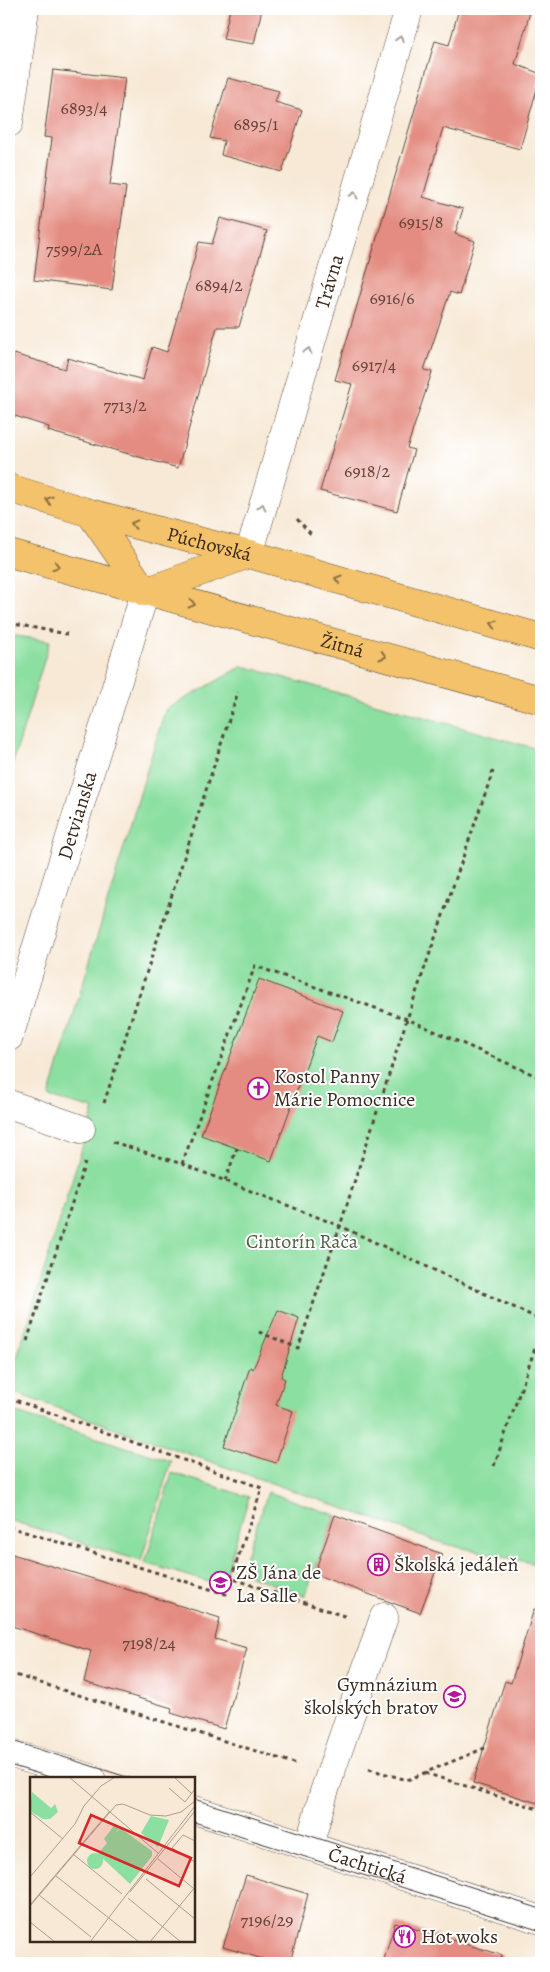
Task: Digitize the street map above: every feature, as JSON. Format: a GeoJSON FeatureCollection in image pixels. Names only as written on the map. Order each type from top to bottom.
{"type":"FeatureCollection","features":[{"type":"Feature","properties":{"kind":"main road","name":"Púchovská"},"geometry":{"type":"LineString","coordinates":[[9,488],[90,513],[249,554]]}},
{"type":"Feature","properties":{"kind":"main road"},"geometry":{"type":"LineString","coordinates":[[90,513],[145,592]]}},
{"type":"Feature","properties":{"kind":"main road"},"geometry":{"type":"LineString","coordinates":[[9,553],[145,592]]}},
{"type":"Feature","properties":{"kind":"main road","name":"Púchovská"},"geometry":{"type":"LineString","coordinates":[[145,592],[249,554]]}},
{"type":"Feature","properties":{"kind":"main road"},"geometry":{"type":"LineString","coordinates":[[249,554],[541,638]]}},
{"type":"Feature","properties":{"kind":"main road","name":"Žitná"},"geometry":{"type":"LineString","coordinates":[[145,592],[541,700]]}},
{"type":"Feature","properties":{"kind":"street"},"geometry":{"type":"LineString","coordinates":[[9,123],[26,9]]}},
{"type":"Feature","properties":{"kind":"street","name":"Trávna"},"geometry":{"type":"LineString","coordinates":[[249,554],[409,9]]}},
{"type":"Feature","properties":{"kind":"street","name":"Detvianska"},"geometry":{"type":"LineString","coordinates":[[9,1037],[145,592]]}},
{"type":"Feature","properties":{"kind":"street"},"geometry":{"type":"LineString","coordinates":[[9,1104],[81,1128]]}},
{"type":"Feature","properties":{"kind":"street"},"geometry":{"type":"LineString","coordinates":[[309,1846],[333,1766],[382,1623]]}},
{"type":"Feature","properties":{"kind":"street"},"geometry":{"type":"LineString","coordinates":[[9,1753],[88,1777]]}},
{"type":"Feature","properties":{"kind":"street","name":"Čachtická"},"geometry":{"type":"LineString","coordinates":[[195,1810],[541,1920]]}},
{"type":"Feature","properties":{"kind":"path"},"geometry":{"type":"LineString","coordinates":[[294,515],[313,536]]}},
{"type":"Feature","properties":{"kind":"path"},"geometry":{"type":"LineString","coordinates":[[9,623],[67,634]]}},
{"type":"Feature","properties":{"kind":"path"},"geometry":{"type":"LineString","coordinates":[[104,1104],[238,692]]}},
{"type":"Feature","properties":{"kind":"path"},"geometry":{"type":"LineString","coordinates":[[259,1332],[298,1348],[340,1226],[407,1019],[492,771]]}},
{"type":"Feature","properties":{"kind":"path"},"geometry":{"type":"LineString","coordinates":[[182,1164],[255,966],[407,1019],[541,1078]]}},
{"type":"Feature","properties":{"kind":"path"},"geometry":{"type":"LineString","coordinates":[[112,1142],[182,1164],[340,1226],[541,1320]]}},
{"type":"Feature","properties":{"kind":"path"},"geometry":{"type":"LineString","coordinates":[[225,1181],[237,1148]]}},
{"type":"Feature","properties":{"kind":"path"},"geometry":{"type":"LineString","coordinates":[[27,1341],[88,1155]]}},
{"type":"Feature","properties":{"kind":"path"},"geometry":{"type":"LineString","coordinates":[[494,1466],[541,1331]]}},
{"type":"Feature","properties":{"kind":"path"},"geometry":{"type":"LineString","coordinates":[[9,1398],[262,1488],[226,1594],[9,1527]]}},
{"type":"Feature","properties":{"kind":"path"},"geometry":{"type":"LineString","coordinates":[[230,1578],[382,1623]]}},
{"type":"Feature","properties":{"kind":"path"},"geometry":{"type":"LineString","coordinates":[[9,1673],[333,1766],[346,1762],[407,1780],[485,1748]]}},
{"type":"Feature","properties":{"kind":"path"},"geometry":{"type":"LineString","coordinates":[[425,1773],[541,1810]]}},
{"type":"Feature","properties":{"kind":"green space"},"geometry":{"type":"Polygon","coordinates":[[[9,635],[50,641],[9,776],[9,635]]]}},
{"type":"Feature","properties":{"kind":"green space","name":"Cintorín Rača"},"geometry":{"type":"Polygon","coordinates":[[[243,666],[541,750],[541,1565],[445,1544],[9,1391],[9,1383],[94,1109],[49,1097],[165,710],[243,666]]]}},
{"type":"Feature","properties":{"kind":"green space"},"geometry":{"type":"Polygon","coordinates":[[[10,1411],[171,1461],[141,1561],[9,1520],[10,1411]]]}},
{"type":"Feature","properties":{"kind":"green space"},"geometry":{"type":"Polygon","coordinates":[[[172,1473],[249,1497],[222,1586],[145,1563],[172,1473]]]}},
{"type":"Feature","properties":{"kind":"green space"},"geometry":{"type":"Polygon","coordinates":[[[268,1492],[335,1515],[305,1596],[240,1572],[268,1492]]]}},
{"type":"Feature","properties":{"kind":"building"},"geometry":{"type":"Polygon","coordinates":[[[230,9],[262,9],[254,44],[223,39],[230,9]]]}},
{"type":"Feature","properties":{"kind":"building"},"geometry":{"type":"Polygon","coordinates":[[[459,9],[531,9],[515,64],[541,74],[520,149],[443,128],[423,197],[463,209],[455,234],[475,241],[459,295],[450,292],[424,370],[432,372],[407,448],[414,450],[397,511],[320,491],[352,384],[335,380],[435,41],[449,45],[459,9]]]}},
{"type":"Feature","properties":{"kind":"building"},"geometry":{"type":"Polygon","coordinates":[[[53,70],[125,78],[110,185],[126,187],[112,290],[34,280],[52,138],[44,137],[53,70]]]}},
{"type":"Feature","properties":{"kind":"building"},"geometry":{"type":"Polygon","coordinates":[[[228,78],[279,91],[275,102],[302,110],[282,172],[221,155],[224,141],[210,138],[228,78]]]}},
{"type":"Feature","properties":{"kind":"building"},"geometry":{"type":"Polygon","coordinates":[[[220,218],[267,231],[239,327],[217,327],[178,468],[48,431],[49,427],[9,414],[9,372],[14,354],[65,369],[68,358],[143,380],[152,347],[167,352],[199,242],[212,244],[220,218]]]}},
{"type":"Feature","properties":{"kind":"building","name":"Kostol Panny Márie Pomocnice"},"geometry":{"type":"Polygon","coordinates":[[[259,979],[343,1011],[332,1042],[317,1036],[271,1161],[201,1135],[259,979]]]}},
{"type":"Feature","properties":{"kind":"building"},"geometry":{"type":"Polygon","coordinates":[[[278,1310],[299,1318],[281,1377],[285,1379],[276,1405],[293,1411],[276,1463],[224,1446],[250,1367],[253,1369],[278,1310]]]}},
{"type":"Feature","properties":{"kind":"building","name":"Školská jedáleň"},"geometry":{"type":"Polygon","coordinates":[[[335,1515],[442,1554],[420,1613],[314,1574],[335,1515]]]}},
{"type":"Feature","properties":{"kind":"building"},"geometry":{"type":"Polygon","coordinates":[[[9,1553],[220,1618],[215,1639],[247,1648],[224,1729],[171,1713],[172,1708],[84,1682],[91,1651],[9,1625],[9,1553]]]}},
{"type":"Feature","properties":{"kind":"building"},"geometry":{"type":"Polygon","coordinates":[[[534,1609],[541,1610],[541,1804],[473,1783],[505,1681],[511,1683],[534,1609]]]}},
{"type":"Feature","properties":{"kind":"building"},"geometry":{"type":"Polygon","coordinates":[[[246,1875],[308,1894],[290,1963],[276,1963],[223,1947],[246,1875]]]}},
{"type":"Feature","properties":{"kind":"building"},"geometry":{"type":"Polygon","coordinates":[[[395,1923],[502,1955],[501,1963],[383,1963],[395,1923]]]}},
{"type":"Feature","properties":{"kind":"tram line"},"geometry":{"type":"LineString","coordinates":[[9,1740],[127,1777]]}},
{"type":"Feature","properties":{"kind":"tram line"},"geometry":{"type":"LineString","coordinates":[[9,1765],[50,1777]]}},
{"type":"Feature","properties":{"kind":"tram line"},"geometry":{"type":"LineString","coordinates":[[195,1799],[541,1909]]}},
{"type":"Feature","properties":{"kind":"tram line"},"geometry":{"type":"LineString","coordinates":[[195,1822],[541,1931]]}},
{"type":"Feature","properties":{"kind":"place","name":"Kostol Panny Márie Pomocnice"},"geometry":{"type":"Point","coordinates":[258,1088]}},
{"type":"Feature","properties":{"kind":"place","name":"Školská jedáleň"},"geometry":{"type":"Point","coordinates":[378,1564]}},
{"type":"Feature","properties":{"kind":"place","name":"ZŠ Jána de La Salle"},"geometry":{"type":"Point","coordinates":[220,1583]}},
{"type":"Feature","properties":{"kind":"place","name":"Gymnázium školských bratov"},"geometry":{"type":"Point","coordinates":[454,1696]}},
{"type":"Feature","properties":{"kind":"place","name":"Hot woks"},"geometry":{"type":"Point","coordinates":[405,1936]}}]}
